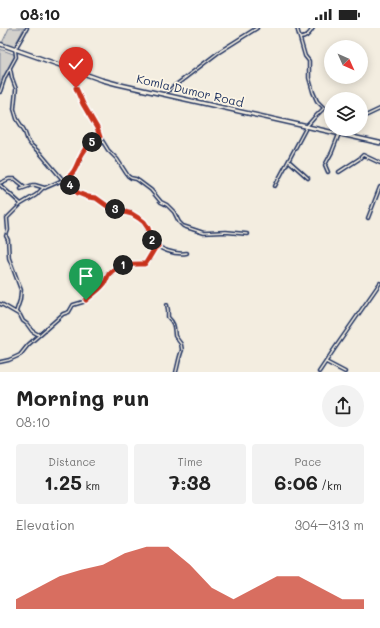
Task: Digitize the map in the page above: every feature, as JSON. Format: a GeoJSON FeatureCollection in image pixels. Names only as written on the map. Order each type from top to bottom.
{"type":"FeatureCollection","features":[{"type":"Feature","properties":{"kind":"street"},"geometry":{"type":"LineString","coordinates":[[0,92],[5,77],[16,57],[15,49],[27,28]]}},
{"type":"Feature","properties":{"kind":"street"},"geometry":{"type":"LineString","coordinates":[[163,95],[219,52],[257,28]]}},
{"type":"Feature","properties":{"kind":"street"},"geometry":{"type":"LineString","coordinates":[[274,186],[307,126],[324,108],[317,101],[313,92],[309,78],[309,61],[305,56],[297,28]]}},
{"type":"Feature","properties":{"kind":"street"},"geometry":{"type":"LineString","coordinates":[[300,38],[307,36],[313,28]]}},
{"type":"Feature","properties":{"kind":"street","name":"Komla Dumor Road"},"geometry":{"type":"LineString","coordinates":[[0,44],[102,80],[163,95],[324,130]]}},
{"type":"Feature","properties":{"kind":"street"},"geometry":{"type":"LineString","coordinates":[[10,68],[16,89],[14,109],[17,119],[31,145],[40,153],[63,180]]}},
{"type":"Feature","properties":{"kind":"street"},"geometry":{"type":"LineString","coordinates":[[76,70],[76,88],[83,104],[108,150],[117,159],[130,178],[139,181],[151,190],[161,202],[167,205],[174,212],[179,222],[183,226],[204,233],[212,234],[226,232],[247,234]]}},
{"type":"Feature","properties":{"kind":"street"},"geometry":{"type":"LineString","coordinates":[[368,115],[380,109]]}},
{"type":"Feature","properties":{"kind":"street"},"geometry":{"type":"LineString","coordinates":[[328,172],[325,165],[332,152],[337,136]]}},
{"type":"Feature","properties":{"kind":"street","name":"Komla Dumor Road"},"geometry":{"type":"LineString","coordinates":[[351,136],[380,143]]}},
{"type":"Feature","properties":{"kind":"street"},"geometry":{"type":"LineString","coordinates":[[16,312],[20,300],[21,290],[9,258],[8,240],[6,236],[8,230],[7,216],[21,204],[36,195],[43,188],[67,178],[73,173],[82,154],[92,142],[100,137]]}},
{"type":"Feature","properties":{"kind":"street"},"geometry":{"type":"LineString","coordinates":[[339,172],[363,155],[380,163]]}},
{"type":"Feature","properties":{"kind":"street"},"geometry":{"type":"LineString","coordinates":[[289,161],[308,178]]}},
{"type":"Feature","properties":{"kind":"street"},"geometry":{"type":"LineString","coordinates":[[67,178],[72,188],[78,193],[96,198],[110,208],[132,214],[140,219],[144,222],[148,228],[152,240],[158,246],[169,252],[179,254],[187,253]]}},
{"type":"Feature","properties":{"kind":"street"},"geometry":{"type":"LineString","coordinates":[[21,204],[0,184],[8,179],[15,179],[23,186],[27,187]]}},
{"type":"Feature","properties":{"kind":"street"},"geometry":{"type":"LineString","coordinates":[[21,189],[32,185],[43,188]]}},
{"type":"Feature","properties":{"kind":"street"},"geometry":{"type":"LineString","coordinates":[[368,218],[380,187]]}},
{"type":"Feature","properties":{"kind":"street"},"geometry":{"type":"LineString","coordinates":[[0,362],[10,360],[20,354],[56,319],[69,312],[73,305],[83,302],[98,290],[106,281],[108,274],[127,264],[146,263],[155,248],[158,246]]}},
{"type":"Feature","properties":{"kind":"street"},"geometry":{"type":"LineString","coordinates":[[319,372],[380,282]]}},
{"type":"Feature","properties":{"kind":"street"},"geometry":{"type":"LineString","coordinates":[[0,304],[20,315],[32,331],[39,335]]}},
{"type":"Feature","properties":{"kind":"street"},"geometry":{"type":"LineString","coordinates":[[166,305],[168,317],[172,321],[175,329],[175,336],[181,344],[182,350],[176,372]]}},
{"type":"Feature","properties":{"kind":"street"},"geometry":{"type":"LineString","coordinates":[[326,362],[345,372]]}},
{"type":"Feature","properties":{"kind":"shaded area"},"geometry":{"type":"Polygon","coordinates":[[[9,28],[24,28],[14,47],[2,43],[9,28]]]}},
{"type":"Feature","properties":{"kind":"shaded area"},"geometry":{"type":"Polygon","coordinates":[[[0,49],[16,55],[0,90],[0,49]]]}},
{"type":"Feature","properties":{"kind":"route"},"geometry":{"type":"LineString","coordinates":[[76,88],[83,104],[97,128],[100,137],[92,142],[82,154],[73,173],[67,178],[72,188],[83,196],[96,198],[110,208],[132,214],[140,219],[148,228],[152,240],[158,246],[155,248],[146,263],[123,265],[108,274],[104,284],[86,300]]}}]}
